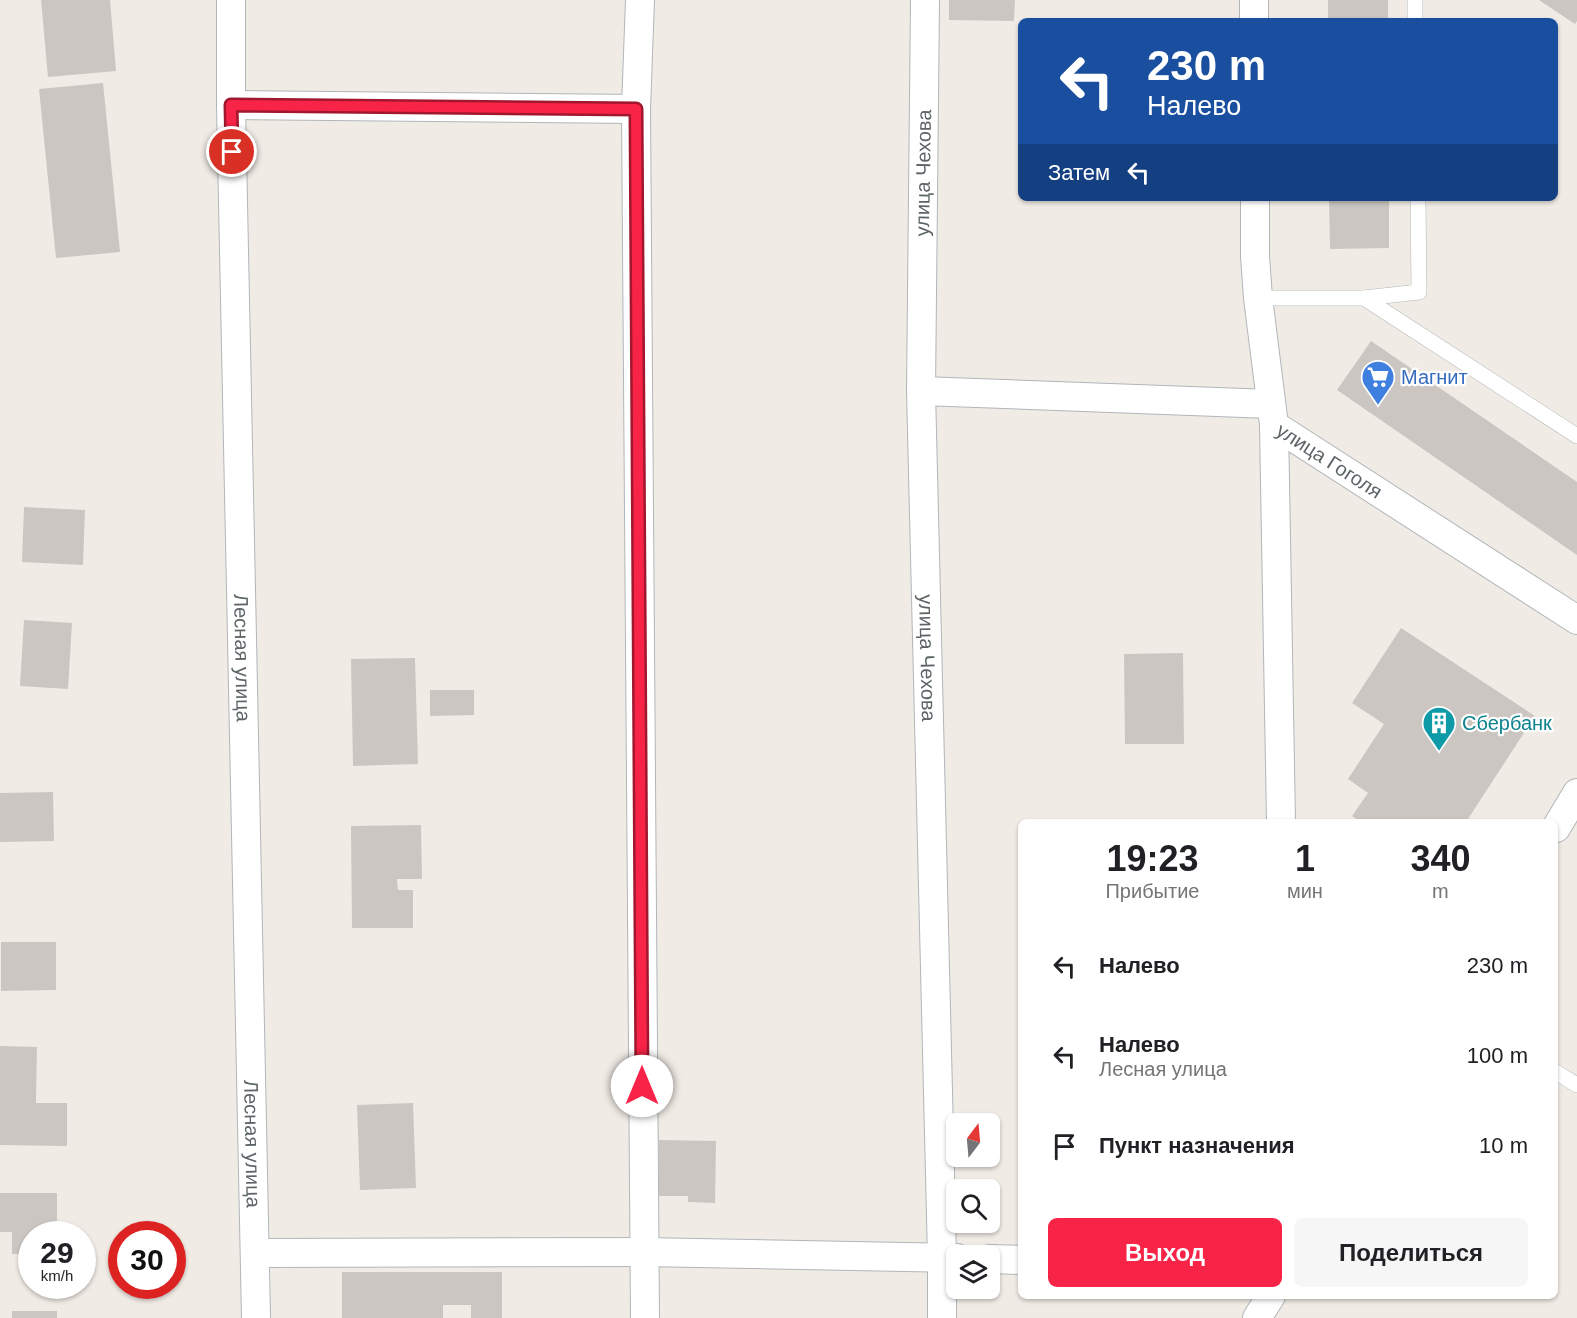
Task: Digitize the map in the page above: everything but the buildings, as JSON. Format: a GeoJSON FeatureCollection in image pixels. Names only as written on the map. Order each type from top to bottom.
{"type":"FeatureCollection","features":[{"type":"Feature","properties":{"kind":"street","name":"Лесная улица"},"geometry":{"type":"LineString","coordinates":[[231,0],[231,105],[256,1318]]}},
{"type":"Feature","properties":{"kind":"street"},"geometry":{"type":"LineString","coordinates":[[640,0],[636,109],[645,1318]]}},
{"type":"Feature","properties":{"kind":"street","name":"улица Чехова"},"geometry":{"type":"LineString","coordinates":[[925,0],[921,392],[950,1245]]}},
{"type":"Feature","properties":{"kind":"street"},"geometry":{"type":"LineString","coordinates":[[1254,0],[1254,18]]}},
{"type":"Feature","properties":{"kind":"street"},"geometry":{"type":"LineString","coordinates":[[231,105],[636,109]]}},
{"type":"Feature","properties":{"kind":"street","name":"улица Гоголя"},"geometry":{"type":"LineString","coordinates":[[1255,201],[1258,298],[1272,414],[1577,620]]}},
{"type":"Feature","properties":{"kind":"street"},"geometry":{"type":"LineString","coordinates":[[921,392],[1272,414],[1281,819]]}},
{"type":"Feature","properties":{"kind":"street"},"geometry":{"type":"LineString","coordinates":[[1558,825],[1577,793]]}},
{"type":"Feature","properties":{"kind":"street"},"geometry":{"type":"LineString","coordinates":[[255,1253],[644,1252],[946,1258]]}},
{"type":"Feature","properties":{"kind":"street"},"geometry":{"type":"LineString","coordinates":[[1000,1259],[1018,1260]]}},
{"type":"Feature","properties":{"kind":"street","name":"улица Чехова"},"geometry":{"type":"LineString","coordinates":[[942,1318],[946,1288]]}},
{"type":"Feature","properties":{"kind":"street"},"geometry":{"type":"LineString","coordinates":[[1257,1318],[1269,1299]]}},
{"type":"Feature","properties":{"kind":"lane"},"geometry":{"type":"LineString","coordinates":[[1415,0],[1415,18]]}},
{"type":"Feature","properties":{"kind":"lane"},"geometry":{"type":"LineString","coordinates":[[1258,298],[1364,298],[1419,292],[1418,201]]}},
{"type":"Feature","properties":{"kind":"lane"},"geometry":{"type":"LineString","coordinates":[[1364,298],[1577,436]]}},
{"type":"Feature","properties":{"kind":"lane"},"geometry":{"type":"LineString","coordinates":[[1558,1073],[1577,1085]]}},
{"type":"Feature","properties":{"kind":"place","name":"Магнит"},"geometry":{"type":"Point","coordinates":[1378,406]}},
{"type":"Feature","properties":{"kind":"place","name":"Сбербанк"},"geometry":{"type":"Point","coordinates":[1439,752]}},
{"type":"Feature","properties":{"kind":"route"},"geometry":{"type":"LineString","coordinates":[[232,152],[231,105],[636,109],[642,1086]]}}]}
